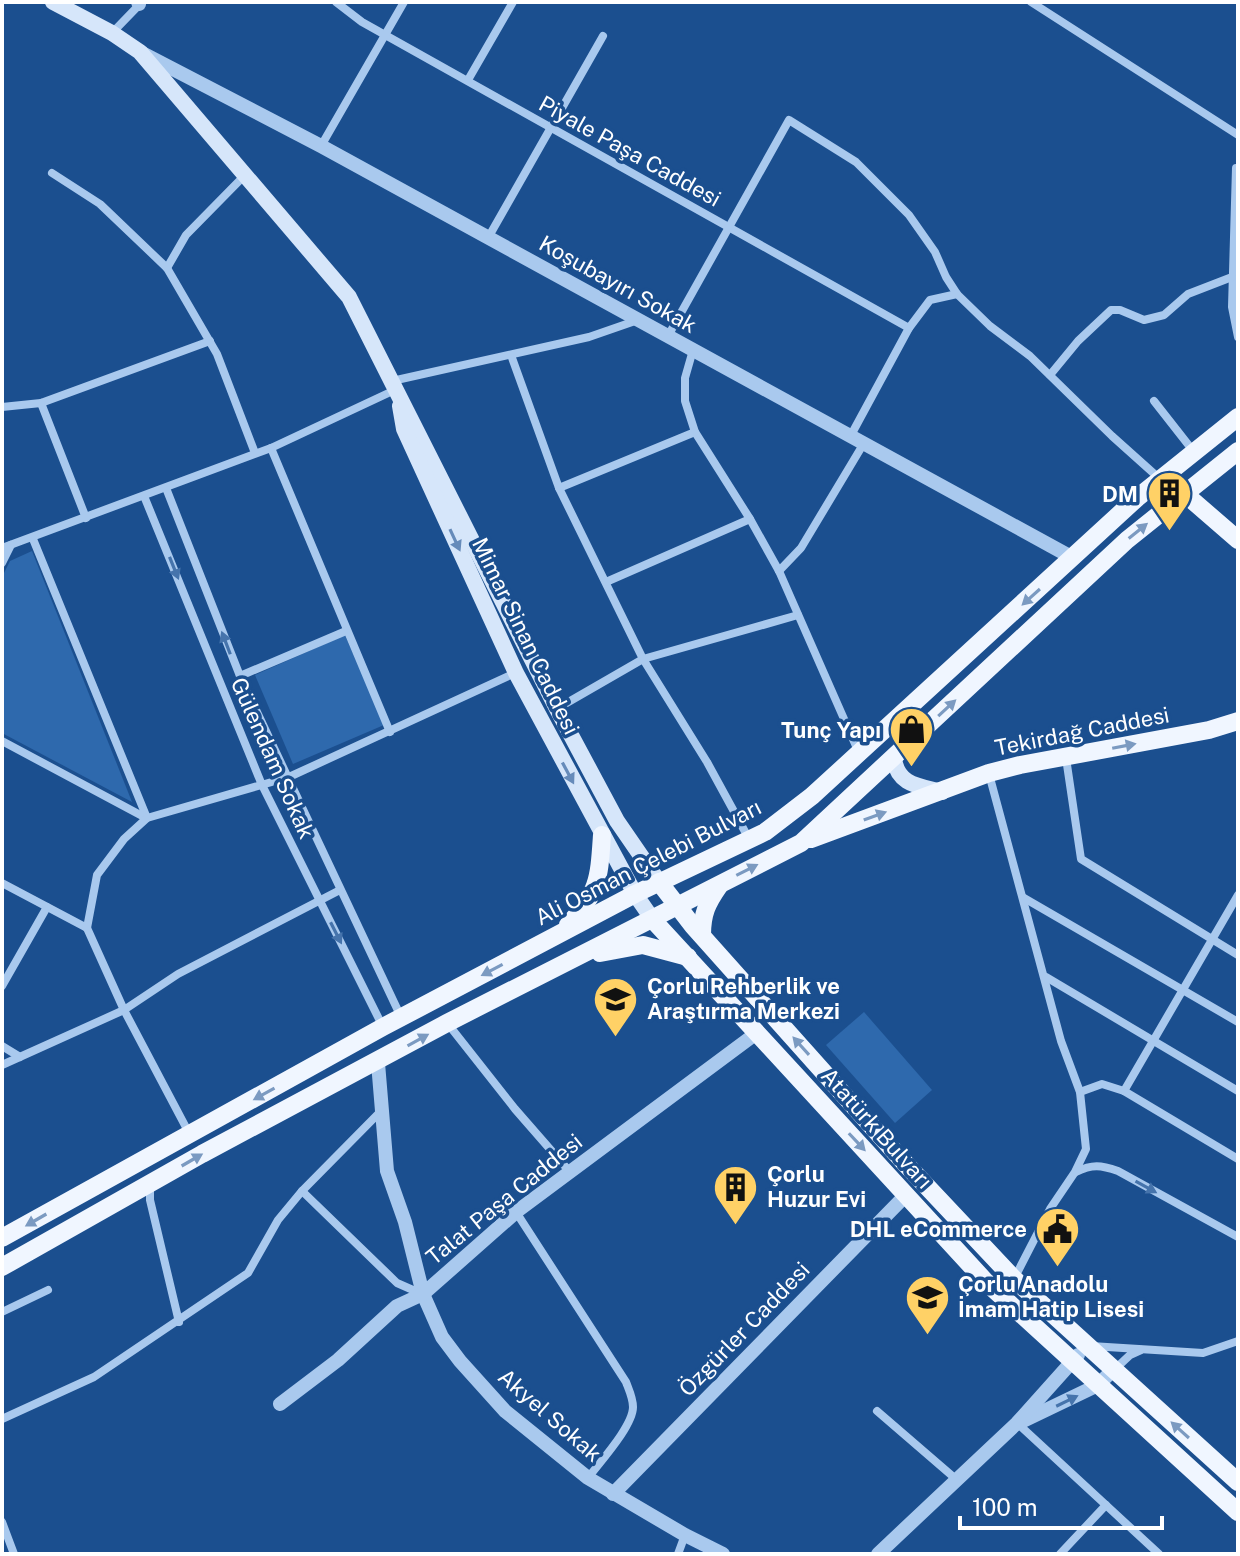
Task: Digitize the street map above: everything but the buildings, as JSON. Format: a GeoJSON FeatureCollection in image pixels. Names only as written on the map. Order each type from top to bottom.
{"type":"FeatureCollection","features":[{"type":"Feature","properties":{"kind":"main road","name":"Mimar Sinan Caddesi"},"geometry":{"type":"LineString","coordinates":[[53,2],[112,33],[140,52],[349,297],[557,709],[617,821],[659,882]]}},
{"type":"Feature","properties":{"kind":"main road","name":"Mimar Sinan Caddesi"},"geometry":{"type":"LineString","coordinates":[[395,385],[404,429],[516,673],[635,894]]}},
{"type":"Feature","properties":{"kind":"main road","name":"Ali Osman Çelebi Bulvarı"},"geometry":{"type":"LineString","coordinates":[[2,1238],[383,1027],[635,894],[765,832],[812,796],[1162,477],[1238,417]]}},
{"type":"Feature","properties":{"kind":"main road"},"geometry":{"type":"LineString","coordinates":[[2,1267],[202,1154],[378,1063],[447,1023],[801,843],[1127,540],[1238,451]]}},
{"type":"Feature","properties":{"kind":"main road"},"geometry":{"type":"LineString","coordinates":[[1162,477],[1238,540]]}},
{"type":"Feature","properties":{"kind":"main road","name":"Tekirdağ Caddesi"},"geometry":{"type":"LineString","coordinates":[[801,843],[989,773],[1209,730],[1238,721]]}},
{"type":"Feature","properties":{"kind":"main road"},"geometry":{"type":"LineString","coordinates":[[894,758],[896,770],[903,781],[942,792]]}},
{"type":"Feature","properties":{"kind":"main road"},"geometry":{"type":"LineString","coordinates":[[561,933],[594,894],[602,835]]}},
{"type":"Feature","properties":{"kind":"main road","name":"Atatürk Bulvarı"},"geometry":{"type":"LineString","coordinates":[[659,882],[676,906],[902,1160],[1014,1279],[1236,1479]]}},
{"type":"Feature","properties":{"kind":"main road"},"geometry":{"type":"LineString","coordinates":[[702,935],[702,919],[707,904],[720,884]]}},
{"type":"Feature","properties":{"kind":"main road","name":"Atatürk Bulvarı"},"geometry":{"type":"LineString","coordinates":[[635,894],[653,920],[986,1282],[1238,1512]]}},
{"type":"Feature","properties":{"kind":"main road"},"geometry":{"type":"LineString","coordinates":[[581,956],[643,945],[688,957]]}},
{"type":"Feature","properties":{"kind":"street","name":"Piyale Paşa Caddesi"},"geometry":{"type":"LineString","coordinates":[[336,2],[362,22],[550,129],[909,328]]}},
{"type":"Feature","properties":{"kind":"street"},"geometry":{"type":"LineString","coordinates":[[321,146],[404,2]]}},
{"type":"Feature","properties":{"kind":"street"},"geometry":{"type":"LineString","coordinates":[[468,80],[513,2]]}},
{"type":"Feature","properties":{"kind":"street"},"geometry":{"type":"LineString","coordinates":[[1031,2],[1238,135]]}},
{"type":"Feature","properties":{"kind":"street"},"geometry":{"type":"LineString","coordinates":[[112,33],[140,3]]}},
{"type":"Feature","properties":{"kind":"street"},"geometry":{"type":"LineString","coordinates":[[488,238],[603,36]]}},
{"type":"Feature","properties":{"kind":"street","name":"Koşubayırı Sokak"},"geometry":{"type":"LineString","coordinates":[[140,52],[321,146],[1073,558]]}},
{"type":"Feature","properties":{"kind":"street"},"geometry":{"type":"LineString","coordinates":[[668,336],[789,120],[856,162],[909,215],[935,252],[957,294],[990,326],[1030,356],[1112,436],[1162,477]]}},
{"type":"Feature","properties":{"kind":"street"},"geometry":{"type":"LineString","coordinates":[[1236,168],[1232,307],[1238,337]]}},
{"type":"Feature","properties":{"kind":"street"},"geometry":{"type":"LineString","coordinates":[[52,173],[100,204],[167,268],[217,354],[255,453]]}},
{"type":"Feature","properties":{"kind":"street"},"geometry":{"type":"LineString","coordinates":[[167,268],[186,235],[245,175]]}},
{"type":"Feature","properties":{"kind":"street"},"geometry":{"type":"LineString","coordinates":[[1050,375],[1078,341],[1111,310],[1120,310],[1144,320],[1164,315],[1188,294],[1232,277]]}},
{"type":"Feature","properties":{"kind":"street"},"geometry":{"type":"LineString","coordinates":[[850,437],[909,328],[930,300],[957,294]]}},
{"type":"Feature","properties":{"kind":"street"},"geometry":{"type":"LineString","coordinates":[[2,563],[6,547],[271,448],[395,385],[589,337],[638,320]]}},
{"type":"Feature","properties":{"kind":"street"},"geometry":{"type":"LineString","coordinates":[[2,407],[41,403],[210,341]]}},
{"type":"Feature","properties":{"kind":"street"},"geometry":{"type":"LineString","coordinates":[[693,350],[685,378],[685,401],[695,432],[779,571],[859,753]]}},
{"type":"Feature","properties":{"kind":"street"},"geometry":{"type":"LineString","coordinates":[[511,355],[559,488],[643,659],[707,762],[749,839]]}},
{"type":"Feature","properties":{"kind":"street"},"geometry":{"type":"LineString","coordinates":[[1154,401],[1194,452]]}},
{"type":"Feature","properties":{"kind":"street"},"geometry":{"type":"LineString","coordinates":[[41,403],[86,518]]}},
{"type":"Feature","properties":{"kind":"street"},"geometry":{"type":"LineString","coordinates":[[559,488],[695,432]]}},
{"type":"Feature","properties":{"kind":"street"},"geometry":{"type":"LineString","coordinates":[[779,571],[801,548],[864,443]]}},
{"type":"Feature","properties":{"kind":"street"},"geometry":{"type":"LineString","coordinates":[[271,448],[390,732]]}},
{"type":"Feature","properties":{"kind":"street","name":"Gülendam Sokak"},"geometry":{"type":"LineString","coordinates":[[166,488],[240,676],[401,1018]]}},
{"type":"Feature","properties":{"kind":"street","name":"Gülendam Sokak"},"geometry":{"type":"LineString","coordinates":[[144,496],[262,785],[383,1027]]}},
{"type":"Feature","properties":{"kind":"street"},"geometry":{"type":"LineString","coordinates":[[606,582],[750,519]]}},
{"type":"Feature","properties":{"kind":"street"},"geometry":{"type":"LineString","coordinates":[[33,539],[147,818]]}},
{"type":"Feature","properties":{"kind":"street"},"geometry":{"type":"LineString","coordinates":[[557,709],[643,659],[798,615]]}},
{"type":"Feature","properties":{"kind":"street"},"geometry":{"type":"LineString","coordinates":[[240,676],[346,631]]}},
{"type":"Feature","properties":{"kind":"street"},"geometry":{"type":"LineString","coordinates":[[190,1135],[124,1010],[87,928],[97,875],[124,839],[147,818],[289,777],[516,673]]}},
{"type":"Feature","properties":{"kind":"street"},"geometry":{"type":"LineString","coordinates":[[2,741],[147,818]]}},
{"type":"Feature","properties":{"kind":"street"},"geometry":{"type":"LineString","coordinates":[[1065,757],[1081,859],[1238,955]]}},
{"type":"Feature","properties":{"kind":"street"},"geometry":{"type":"LineString","coordinates":[[989,773],[1061,1041],[1080,1092],[1086,1149],[1075,1172],[1050,1209],[1014,1279]]}},
{"type":"Feature","properties":{"kind":"street"},"geometry":{"type":"LineString","coordinates":[[2,883],[87,928]]}},
{"type":"Feature","properties":{"kind":"street"},"geometry":{"type":"LineString","coordinates":[[2,1065],[124,1010],[178,974],[340,890]]}},
{"type":"Feature","properties":{"kind":"street"},"geometry":{"type":"LineString","coordinates":[[1124,1091],[1238,895]]}},
{"type":"Feature","properties":{"kind":"street"},"geometry":{"type":"LineString","coordinates":[[1024,898],[1238,1022]]}},
{"type":"Feature","properties":{"kind":"street"},"geometry":{"type":"LineString","coordinates":[[2,986],[47,907]]}},
{"type":"Feature","properties":{"kind":"street"},"geometry":{"type":"LineString","coordinates":[[1045,977],[1238,1091]]}},
{"type":"Feature","properties":{"kind":"street"},"geometry":{"type":"LineString","coordinates":[[447,1023],[570,1172]]}},
{"type":"Feature","properties":{"kind":"street","name":"Talat Paşa Caddesi"},"geometry":{"type":"LineString","coordinates":[[280,1404],[338,1360],[397,1306],[423,1294],[516,1212],[758,1032]]}},
{"type":"Feature","properties":{"kind":"street"},"geometry":{"type":"LineString","coordinates":[[2,1046],[20,1057]]}},
{"type":"Feature","properties":{"kind":"street","name":"Akyel Sokak"},"geometry":{"type":"LineString","coordinates":[[378,1063],[387,1171],[405,1222],[423,1294],[442,1337],[505,1411],[588,1478],[723,1554]]}},
{"type":"Feature","properties":{"kind":"street"},"geometry":{"type":"LineString","coordinates":[[1080,1092],[1102,1084],[1124,1091],[1238,1159]]}},
{"type":"Feature","properties":{"kind":"street"},"geometry":{"type":"LineString","coordinates":[[2,1419],[94,1377],[248,1273],[278,1220],[381,1110]]}},
{"type":"Feature","properties":{"kind":"street"},"geometry":{"type":"LineString","coordinates":[[1075,1172],[1089,1165],[1102,1165],[1118,1171],[1238,1237]]}},
{"type":"Feature","properties":{"kind":"street"},"geometry":{"type":"LineString","coordinates":[[150,1185],[150,1200],[179,1322]]}},
{"type":"Feature","properties":{"kind":"street"},"geometry":{"type":"LineString","coordinates":[[302,1191],[397,1283],[423,1294]]}},
{"type":"Feature","properties":{"kind":"street","name":"Özgürler Caddesi"},"geometry":{"type":"LineString","coordinates":[[613,1494],[906,1195]]}},
{"type":"Feature","properties":{"kind":"street"},"geometry":{"type":"LineString","coordinates":[[516,1212],[626,1382],[631,1396],[633,1411],[617,1440],[588,1478]]}},
{"type":"Feature","properties":{"kind":"street"},"geometry":{"type":"LineString","coordinates":[[2,1312],[48,1290]]}},
{"type":"Feature","properties":{"kind":"street"},"geometry":{"type":"LineString","coordinates":[[878,1554],[1017,1423],[1086,1346],[1203,1353],[1238,1341]]}},
{"type":"Feature","properties":{"kind":"street"},"geometry":{"type":"LineString","coordinates":[[1017,1423],[1098,1385],[1130,1355],[1142,1349]]}},
{"type":"Feature","properties":{"kind":"street"},"geometry":{"type":"LineString","coordinates":[[877,1411],[957,1480]]}},
{"type":"Feature","properties":{"kind":"street"},"geometry":{"type":"LineString","coordinates":[[1017,1423],[1159,1554]]}},
{"type":"Feature","properties":{"kind":"street"},"geometry":{"type":"LineString","coordinates":[[1060,1554],[1106,1505]]}},
{"type":"Feature","properties":{"kind":"street"},"geometry":{"type":"LineString","coordinates":[[2,1522],[14,1554]]}},
{"type":"Feature","properties":{"kind":"street"},"geometry":{"type":"LineString","coordinates":[[678,1554],[685,1535]]}},
{"type":"Feature","properties":{"kind":"shaded area"},"geometry":{"type":"Polygon","coordinates":[[[32,551],[132,802],[2,733],[2,577],[10,561],[32,551]]]}},
{"type":"Feature","properties":{"kind":"shaded area"},"geometry":{"type":"Polygon","coordinates":[[[345,635],[384,725],[293,764],[255,675],[345,635]]]}},
{"type":"Feature","properties":{"kind":"shaded area"},"geometry":{"type":"Polygon","coordinates":[[[864,1012],[932,1090],[895,1123],[826,1045],[864,1012]]]}},
{"type":"Feature","properties":{"kind":"place","name":"DM"},"geometry":{"type":"Point","coordinates":[1169,533]}},
{"type":"Feature","properties":{"kind":"place","name":"Tunç Yapı"},"geometry":{"type":"Point","coordinates":[912,769]}},
{"type":"Feature","properties":{"kind":"place","name":"Çorlu Rehberlik ve Araştırma Merkezi"},"geometry":{"type":"Point","coordinates":[616,1038]}},
{"type":"Feature","properties":{"kind":"place","name":"Çorlu Huzur Evi"},"geometry":{"type":"Point","coordinates":[736,1226]}},
{"type":"Feature","properties":{"kind":"place","name":"DHL eCommerce"},"geometry":{"type":"Point","coordinates":[1058,1268]}},
{"type":"Feature","properties":{"kind":"place","name":"Çorlu Anadolu İmam Hatip Lisesi"},"geometry":{"type":"Point","coordinates":[927,1336]}}]}
